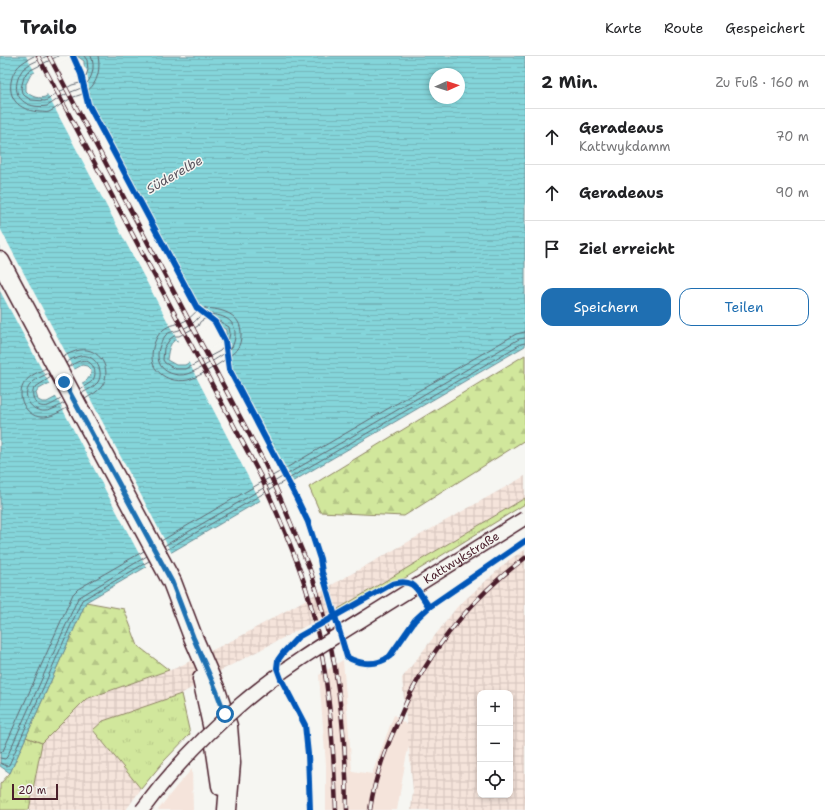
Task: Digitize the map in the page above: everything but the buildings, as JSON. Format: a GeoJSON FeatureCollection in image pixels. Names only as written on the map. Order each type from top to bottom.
{"type":"FeatureCollection","features":[{"type":"Feature","properties":{"kind":"main road"},"geometry":{"type":"LineString","coordinates":[[0,261],[172,582],[193,637],[211,692],[215,741],[224,810]]}},
{"type":"Feature","properties":{"kind":"main road"},"geometry":{"type":"LineString","coordinates":[[211,692],[225,714],[229,738],[230,763],[228,810]]}},
{"type":"Feature","properties":{"kind":"street","name":"Kattwykstraße"},"geometry":{"type":"LineString","coordinates":[[142,810],[180,762],[219,723],[259,689],[349,628],[525,518]]}},
{"type":"Feature","properties":{"kind":"shaded area"},"geometry":{"type":"Polygon","coordinates":[[[525,476],[525,498],[338,609],[222,670],[181,694],[144,707],[93,731],[141,789],[126,810],[29,810],[42,743],[86,699],[176,668],[241,636],[525,476]]]}},
{"type":"Feature","properties":{"kind":"shaded area"},"geometry":{"type":"Polygon","coordinates":[[[525,550],[525,810],[411,810],[413,791],[402,678],[457,607],[510,559],[525,550]]]}},
{"type":"Feature","properties":{"kind":"shaded area"},"geometry":{"type":"Polygon","coordinates":[[[343,660],[352,771],[372,774],[394,715],[413,730],[406,758],[397,810],[326,810],[326,765],[319,675],[343,660]]]}},
{"type":"Feature","properties":{"kind":"shaded area"},"geometry":{"type":"Polygon","coordinates":[[[192,769],[193,810],[158,810],[176,787],[192,769]]]}},
{"type":"Feature","properties":{"kind":"green space"},"geometry":{"type":"Polygon","coordinates":[[[525,355],[525,440],[404,516],[320,512],[309,487],[525,355]]]}},
{"type":"Feature","properties":{"kind":"green space"},"geometry":{"type":"Polygon","coordinates":[[[525,498],[525,504],[405,578],[390,582],[339,611],[338,609],[525,498]]]}},
{"type":"Feature","properties":{"kind":"green space"},"geometry":{"type":"Polygon","coordinates":[[[86,602],[124,609],[138,646],[169,670],[86,699],[42,743],[26,737],[86,602]]]}},
{"type":"Feature","properties":{"kind":"green space"},"geometry":{"type":"Polygon","coordinates":[[[181,694],[190,734],[164,761],[141,789],[93,730],[103,721],[181,694]]]}},
{"type":"Feature","properties":{"kind":"green space"},"geometry":{"type":"Polygon","coordinates":[[[26,737],[42,743],[29,810],[0,810],[0,784],[10,773],[26,737]]]}},
{"type":"Feature","properties":{"kind":"water","name":"Süderelbe"},"geometry":{"type":"Polygon","coordinates":[[[0,56],[67,56],[31,74],[26,84],[26,91],[39,98],[47,96],[47,94],[74,81],[84,70],[84,61],[77,56],[525,56],[525,346],[86,602],[10,773],[0,766],[0,56]],[[206,323],[178,341],[175,340],[171,344],[168,351],[167,360],[176,365],[185,365],[216,348],[226,337],[226,330],[222,327],[206,323]],[[82,365],[39,389],[36,393],[38,400],[47,402],[86,381],[91,375],[91,370],[87,366],[82,365]]]}},
{"type":"Feature","properties":{"kind":"pier"},"geometry":{"type":"Polygon","coordinates":[[[26,56],[69,56],[68,58],[36,74],[26,56]]]}},
{"type":"Feature","properties":{"kind":"pier"},"geometry":{"type":"Polygon","coordinates":[[[82,62],[87,71],[90,100],[199,304],[218,320],[224,330],[217,326],[206,325],[204,330],[179,343],[46,92],[72,78],[76,78],[77,75],[81,73],[82,62]]]}},
{"type":"Feature","properties":{"kind":"pier"},"geometry":{"type":"Polygon","coordinates":[[[0,228],[75,370],[50,385],[0,291],[0,228]]]}},
{"type":"Feature","properties":{"kind":"pier"},"geometry":{"type":"Polygon","coordinates":[[[224,331],[230,342],[232,367],[294,483],[261,502],[188,361],[220,343],[224,337],[224,331]]]}},
{"type":"Feature","properties":{"kind":"pier"},"geometry":{"type":"Polygon","coordinates":[[[81,381],[172,554],[147,569],[55,395],[81,381]]]}},
{"type":"Feature","properties":{"kind":"railway"},"geometry":{"type":"LineString","coordinates":[[38,56],[260,475],[289,542],[304,582],[312,610],[324,666],[331,724],[336,810]]}},
{"type":"Feature","properties":{"kind":"railway"},"geometry":{"type":"LineString","coordinates":[[49,56],[265,464],[309,567],[322,607],[329,636],[339,693],[345,752],[347,810]]}},
{"type":"Feature","properties":{"kind":"railway"},"geometry":{"type":"LineString","coordinates":[[370,810],[377,778],[387,746],[409,696],[424,668],[462,616],[492,585],[525,558]]}},
{"type":"Feature","properties":{"kind":"cycle path"},"geometry":{"type":"LineString","coordinates":[[73,56],[81,74],[88,104],[197,308],[215,322],[225,341],[229,369],[308,522],[320,559],[322,572],[347,657],[358,662],[375,663],[380,662],[390,656],[415,620],[429,607],[525,541]]}},
{"type":"Feature","properties":{"kind":"cycle path"},"geometry":{"type":"LineString","coordinates":[[310,810],[308,754],[305,725],[281,679],[277,668],[278,660],[298,637],[392,584],[406,582],[415,586],[429,607]]}},
{"type":"Feature","properties":{"kind":"route"},"geometry":{"type":"LineString","coordinates":[[64,382],[172,582],[225,714]]}}]}
